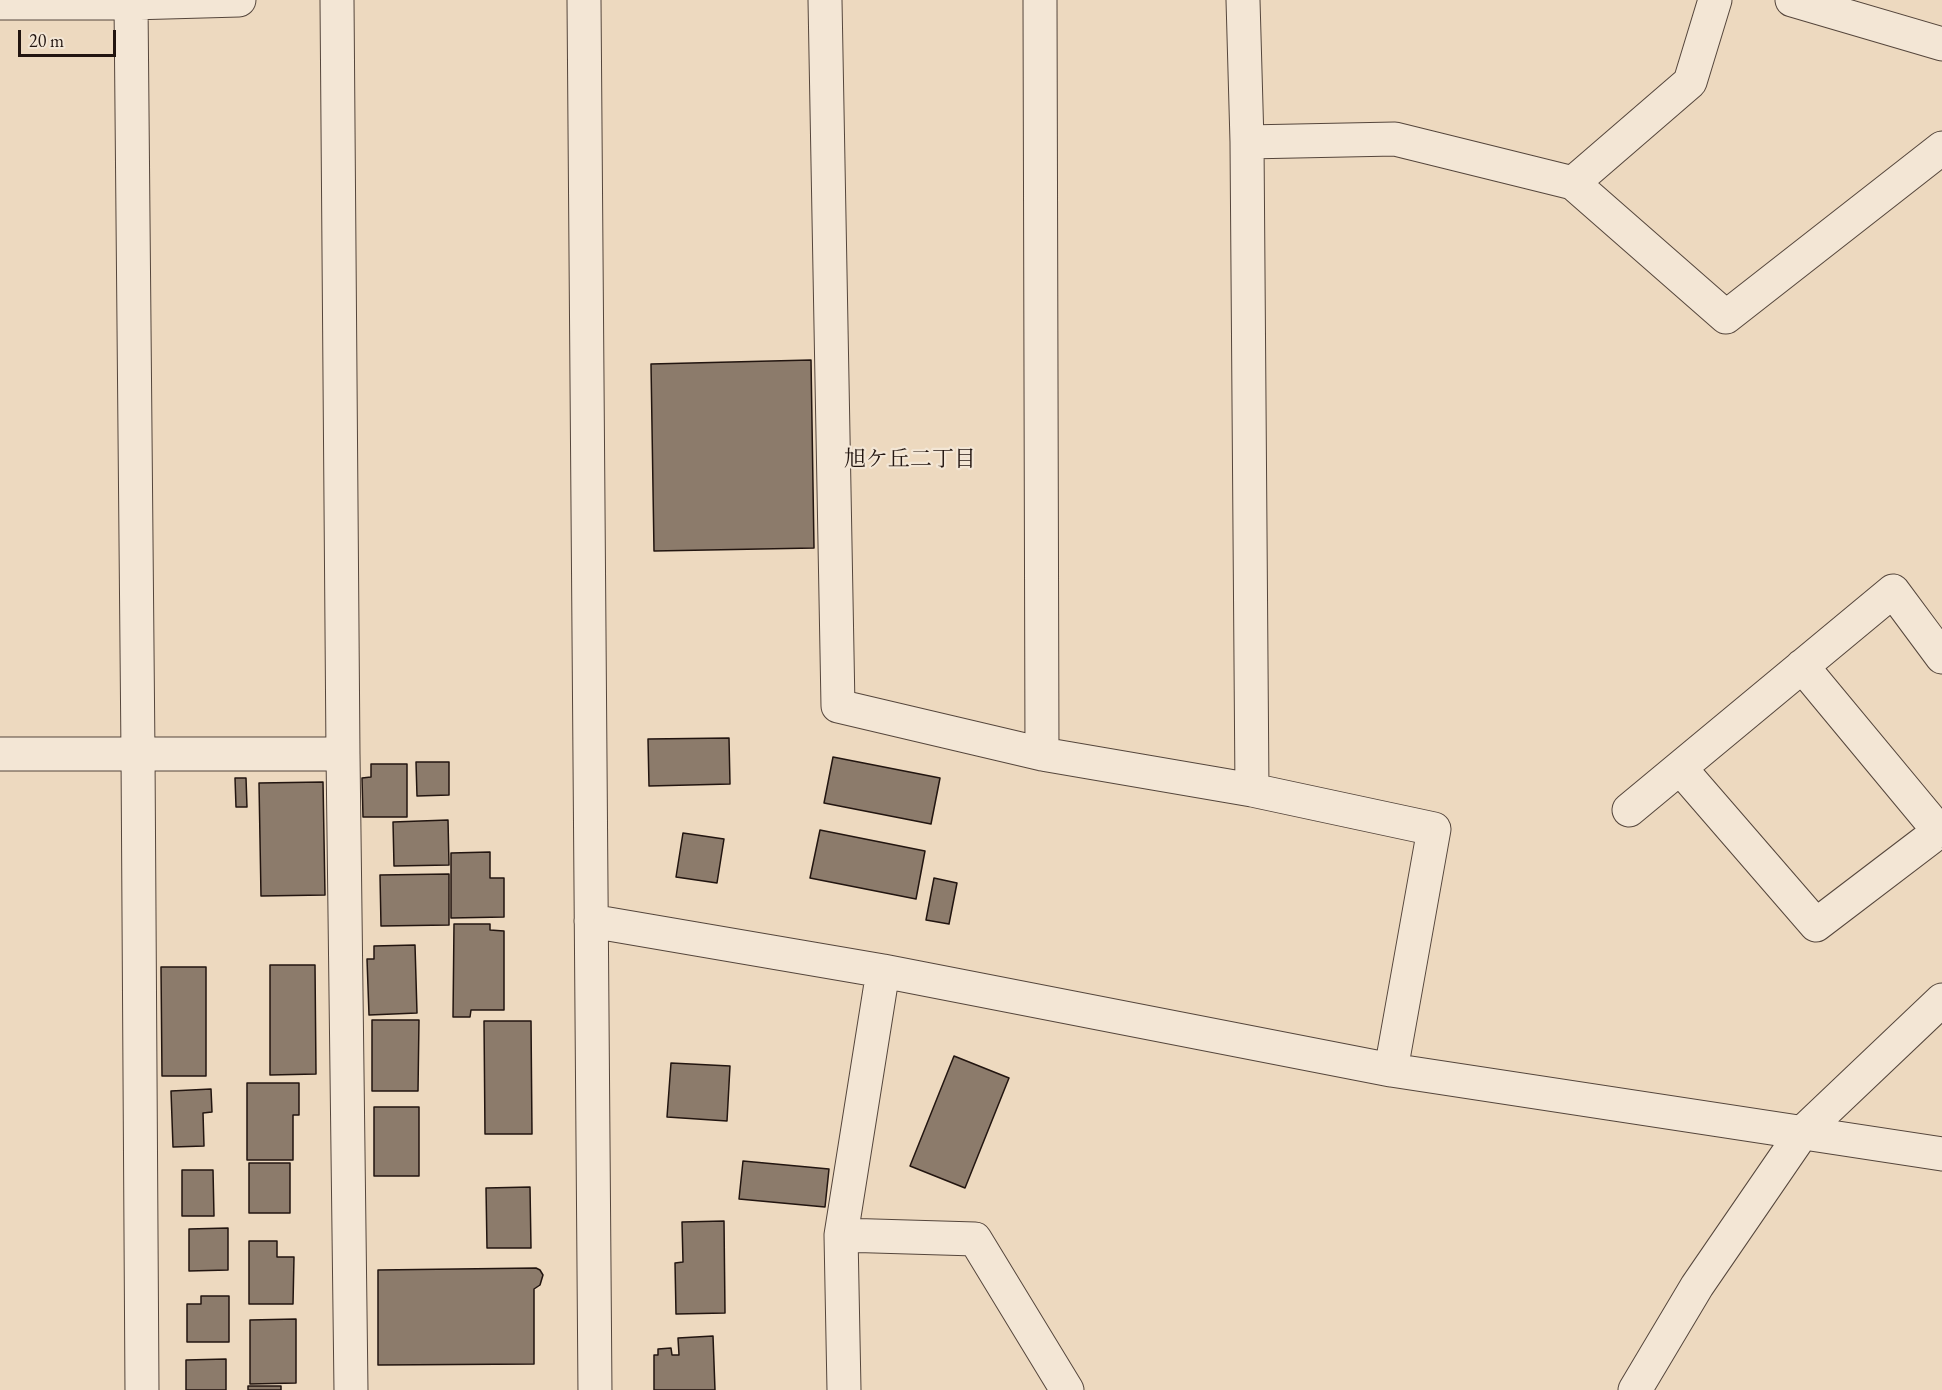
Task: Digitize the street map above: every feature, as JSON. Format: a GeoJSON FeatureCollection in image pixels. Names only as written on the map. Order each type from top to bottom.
{"type":"FeatureCollection","features":[{"type":"Feature","properties":{"kind":"street"},"geometry":{"type":"LineString","coordinates":[[0,3],[239,0]]}},
{"type":"Feature","properties":{"kind":"street"},"geometry":{"type":"LineString","coordinates":[[337,0],[342,754],[351,1390]]}},
{"type":"Feature","properties":{"kind":"street"},"geometry":{"type":"LineString","coordinates":[[584,0],[595,1390]]}},
{"type":"Feature","properties":{"kind":"street"},"geometry":{"type":"LineString","coordinates":[[825,0],[838,706],[1042,753],[1252,790],[1434,829],[1391,1070]]}},
{"type":"Feature","properties":{"kind":"street"},"geometry":{"type":"LineString","coordinates":[[1040,0],[1042,753]]}},
{"type":"Feature","properties":{"kind":"street"},"geometry":{"type":"LineString","coordinates":[[1244,0],[1252,790]]}},
{"type":"Feature","properties":{"kind":"street"},"geometry":{"type":"LineString","coordinates":[[1573,183],[1690,82],[1715,0]]}},
{"type":"Feature","properties":{"kind":"street"},"geometry":{"type":"LineString","coordinates":[[1792,0],[1863,10],[1942,44]]}},
{"type":"Feature","properties":{"kind":"street"},"geometry":{"type":"LineString","coordinates":[[130,3],[142,1390]]}},
{"type":"Feature","properties":{"kind":"street"},"geometry":{"type":"LineString","coordinates":[[1247,142],[1395,139],[1573,183],[1726,317],[1942,148]]}},
{"type":"Feature","properties":{"kind":"street"},"geometry":{"type":"LineString","coordinates":[[1629,810],[1893,591],[1942,657]]}},
{"type":"Feature","properties":{"kind":"street"},"geometry":{"type":"LineString","coordinates":[[1680,768],[1816,925],[1941,830],[1803,666]]}},
{"type":"Feature","properties":{"kind":"street"},"geometry":{"type":"LineString","coordinates":[[0,754],[342,754]]}},
{"type":"Feature","properties":{"kind":"street"},"geometry":{"type":"LineString","coordinates":[[591,921],[883,971],[1391,1070],[1942,1154]]}},
{"type":"Feature","properties":{"kind":"street"},"geometry":{"type":"LineString","coordinates":[[844,1390],[841,1235],[883,971]]}},
{"type":"Feature","properties":{"kind":"street"},"geometry":{"type":"LineString","coordinates":[[1635,1390],[1697,1286],[1802,1133],[1942,1000]]}},
{"type":"Feature","properties":{"kind":"street"},"geometry":{"type":"LineString","coordinates":[[841,1235],[975,1239],[1067,1390]]}},
{"type":"Feature","properties":{"kind":"building"},"geometry":{"type":"Polygon","coordinates":[[[811,360],[814,548],[654,551],[651,364],[811,360]]]}},
{"type":"Feature","properties":{"kind":"building"},"geometry":{"type":"Polygon","coordinates":[[[729,738],[730,784],[649,786],[648,739],[729,738]]]}},
{"type":"Feature","properties":{"kind":"building"},"geometry":{"type":"Polygon","coordinates":[[[833,757],[940,778],[931,824],[824,803],[833,757]]]}},
{"type":"Feature","properties":{"kind":"building"},"geometry":{"type":"Polygon","coordinates":[[[416,762],[449,762],[449,795],[417,796],[416,762]]]}},
{"type":"Feature","properties":{"kind":"building"},"geometry":{"type":"Polygon","coordinates":[[[371,764],[407,764],[407,817],[363,817],[362,778],[371,777],[371,764]]]}},
{"type":"Feature","properties":{"kind":"building"},"geometry":{"type":"Polygon","coordinates":[[[235,778],[246,778],[247,807],[236,807],[235,778]]]}},
{"type":"Feature","properties":{"kind":"building"},"geometry":{"type":"Polygon","coordinates":[[[323,782],[325,895],[261,896],[259,783],[323,782]]]}},
{"type":"Feature","properties":{"kind":"building"},"geometry":{"type":"Polygon","coordinates":[[[448,820],[449,865],[394,866],[393,822],[448,820]]]}},
{"type":"Feature","properties":{"kind":"building"},"geometry":{"type":"Polygon","coordinates":[[[820,830],[925,851],[916,899],[810,878],[820,830]]]}},
{"type":"Feature","properties":{"kind":"building"},"geometry":{"type":"Polygon","coordinates":[[[683,833],[724,839],[717,883],[676,877],[683,833]]]}},
{"type":"Feature","properties":{"kind":"building"},"geometry":{"type":"Polygon","coordinates":[[[490,852],[490,878],[504,878],[504,917],[451,918],[451,853],[490,852]]]}},
{"type":"Feature","properties":{"kind":"building"},"geometry":{"type":"Polygon","coordinates":[[[449,874],[449,925],[381,926],[380,875],[449,874]]]}},
{"type":"Feature","properties":{"kind":"building"},"geometry":{"type":"Polygon","coordinates":[[[934,878],[957,883],[949,924],[926,920],[934,878]]]}},
{"type":"Feature","properties":{"kind":"building"},"geometry":{"type":"Polygon","coordinates":[[[454,924],[490,924],[490,930],[504,931],[504,1010],[471,1010],[470,1017],[453,1017],[454,924]]]}},
{"type":"Feature","properties":{"kind":"building"},"geometry":{"type":"Polygon","coordinates":[[[415,945],[417,1013],[369,1015],[367,959],[374,959],[374,946],[415,945]]]}},
{"type":"Feature","properties":{"kind":"building"},"geometry":{"type":"Polygon","coordinates":[[[270,965],[315,965],[316,1074],[270,1075],[270,965]]]}},
{"type":"Feature","properties":{"kind":"building"},"geometry":{"type":"Polygon","coordinates":[[[161,967],[206,967],[206,1076],[162,1076],[161,967]]]}},
{"type":"Feature","properties":{"kind":"building"},"geometry":{"type":"Polygon","coordinates":[[[372,1020],[419,1020],[418,1091],[372,1091],[372,1020]]]}},
{"type":"Feature","properties":{"kind":"building"},"geometry":{"type":"Polygon","coordinates":[[[484,1021],[531,1021],[532,1134],[485,1134],[484,1021]]]}},
{"type":"Feature","properties":{"kind":"building"},"geometry":{"type":"Polygon","coordinates":[[[954,1056],[1009,1078],[965,1188],[910,1166],[954,1056]]]}},
{"type":"Feature","properties":{"kind":"building"},"geometry":{"type":"Polygon","coordinates":[[[671,1063],[730,1066],[727,1121],[667,1117],[671,1063]]]}},
{"type":"Feature","properties":{"kind":"building"},"geometry":{"type":"Polygon","coordinates":[[[247,1083],[299,1083],[299,1115],[293,1115],[293,1160],[247,1160],[247,1083]]]}},
{"type":"Feature","properties":{"kind":"building"},"geometry":{"type":"Polygon","coordinates":[[[211,1089],[212,1112],[203,1113],[204,1146],[173,1147],[171,1091],[211,1089]]]}},
{"type":"Feature","properties":{"kind":"building"},"geometry":{"type":"Polygon","coordinates":[[[374,1107],[419,1107],[419,1176],[374,1176],[374,1107]]]}},
{"type":"Feature","properties":{"kind":"building"},"geometry":{"type":"Polygon","coordinates":[[[743,1161],[829,1169],[825,1207],[739,1199],[743,1161]]]}},
{"type":"Feature","properties":{"kind":"building"},"geometry":{"type":"Polygon","coordinates":[[[249,1163],[290,1163],[290,1213],[249,1213],[249,1163]]]}},
{"type":"Feature","properties":{"kind":"building"},"geometry":{"type":"Polygon","coordinates":[[[182,1170],[213,1170],[214,1216],[182,1216],[182,1170]]]}},
{"type":"Feature","properties":{"kind":"building"},"geometry":{"type":"Polygon","coordinates":[[[530,1187],[531,1248],[487,1248],[486,1188],[530,1187]]]}},
{"type":"Feature","properties":{"kind":"building"},"geometry":{"type":"Polygon","coordinates":[[[724,1221],[725,1313],[676,1314],[675,1263],[683,1262],[682,1222],[724,1221]]]}},
{"type":"Feature","properties":{"kind":"building"},"geometry":{"type":"Polygon","coordinates":[[[228,1228],[228,1270],[189,1271],[189,1229],[228,1228]]]}},
{"type":"Feature","properties":{"kind":"building"},"geometry":{"type":"Polygon","coordinates":[[[249,1241],[277,1241],[277,1257],[294,1257],[293,1304],[249,1304],[249,1241]]]}},
{"type":"Feature","properties":{"kind":"building"},"geometry":{"type":"Polygon","coordinates":[[[536,1268],[543,1275],[540,1285],[534,1289],[534,1364],[378,1365],[378,1270],[536,1268]]]}},
{"type":"Feature","properties":{"kind":"building"},"geometry":{"type":"Polygon","coordinates":[[[201,1296],[229,1296],[229,1342],[187,1342],[187,1304],[201,1304],[201,1296]]]}},
{"type":"Feature","properties":{"kind":"building"},"geometry":{"type":"Polygon","coordinates":[[[296,1319],[296,1383],[250,1384],[250,1320],[296,1319]]]}},
{"type":"Feature","properties":{"kind":"building"},"geometry":{"type":"Polygon","coordinates":[[[713,1336],[715,1390],[654,1390],[654,1355],[658,1355],[658,1349],[671,1348],[672,1355],[679,1355],[678,1338],[713,1336]]]}},
{"type":"Feature","properties":{"kind":"building"},"geometry":{"type":"Polygon","coordinates":[[[226,1359],[226,1390],[186,1390],[186,1360],[226,1359]]]}},
{"type":"Feature","properties":{"kind":"building"},"geometry":{"type":"Polygon","coordinates":[[[248,1386],[281,1386],[281,1390],[248,1390],[248,1386]]]}},
{"type":"Feature","properties":{"kind":"district","name":"旭ケ丘二丁目"},"geometry":{"type":"Point","coordinates":[910,460]}}]}
